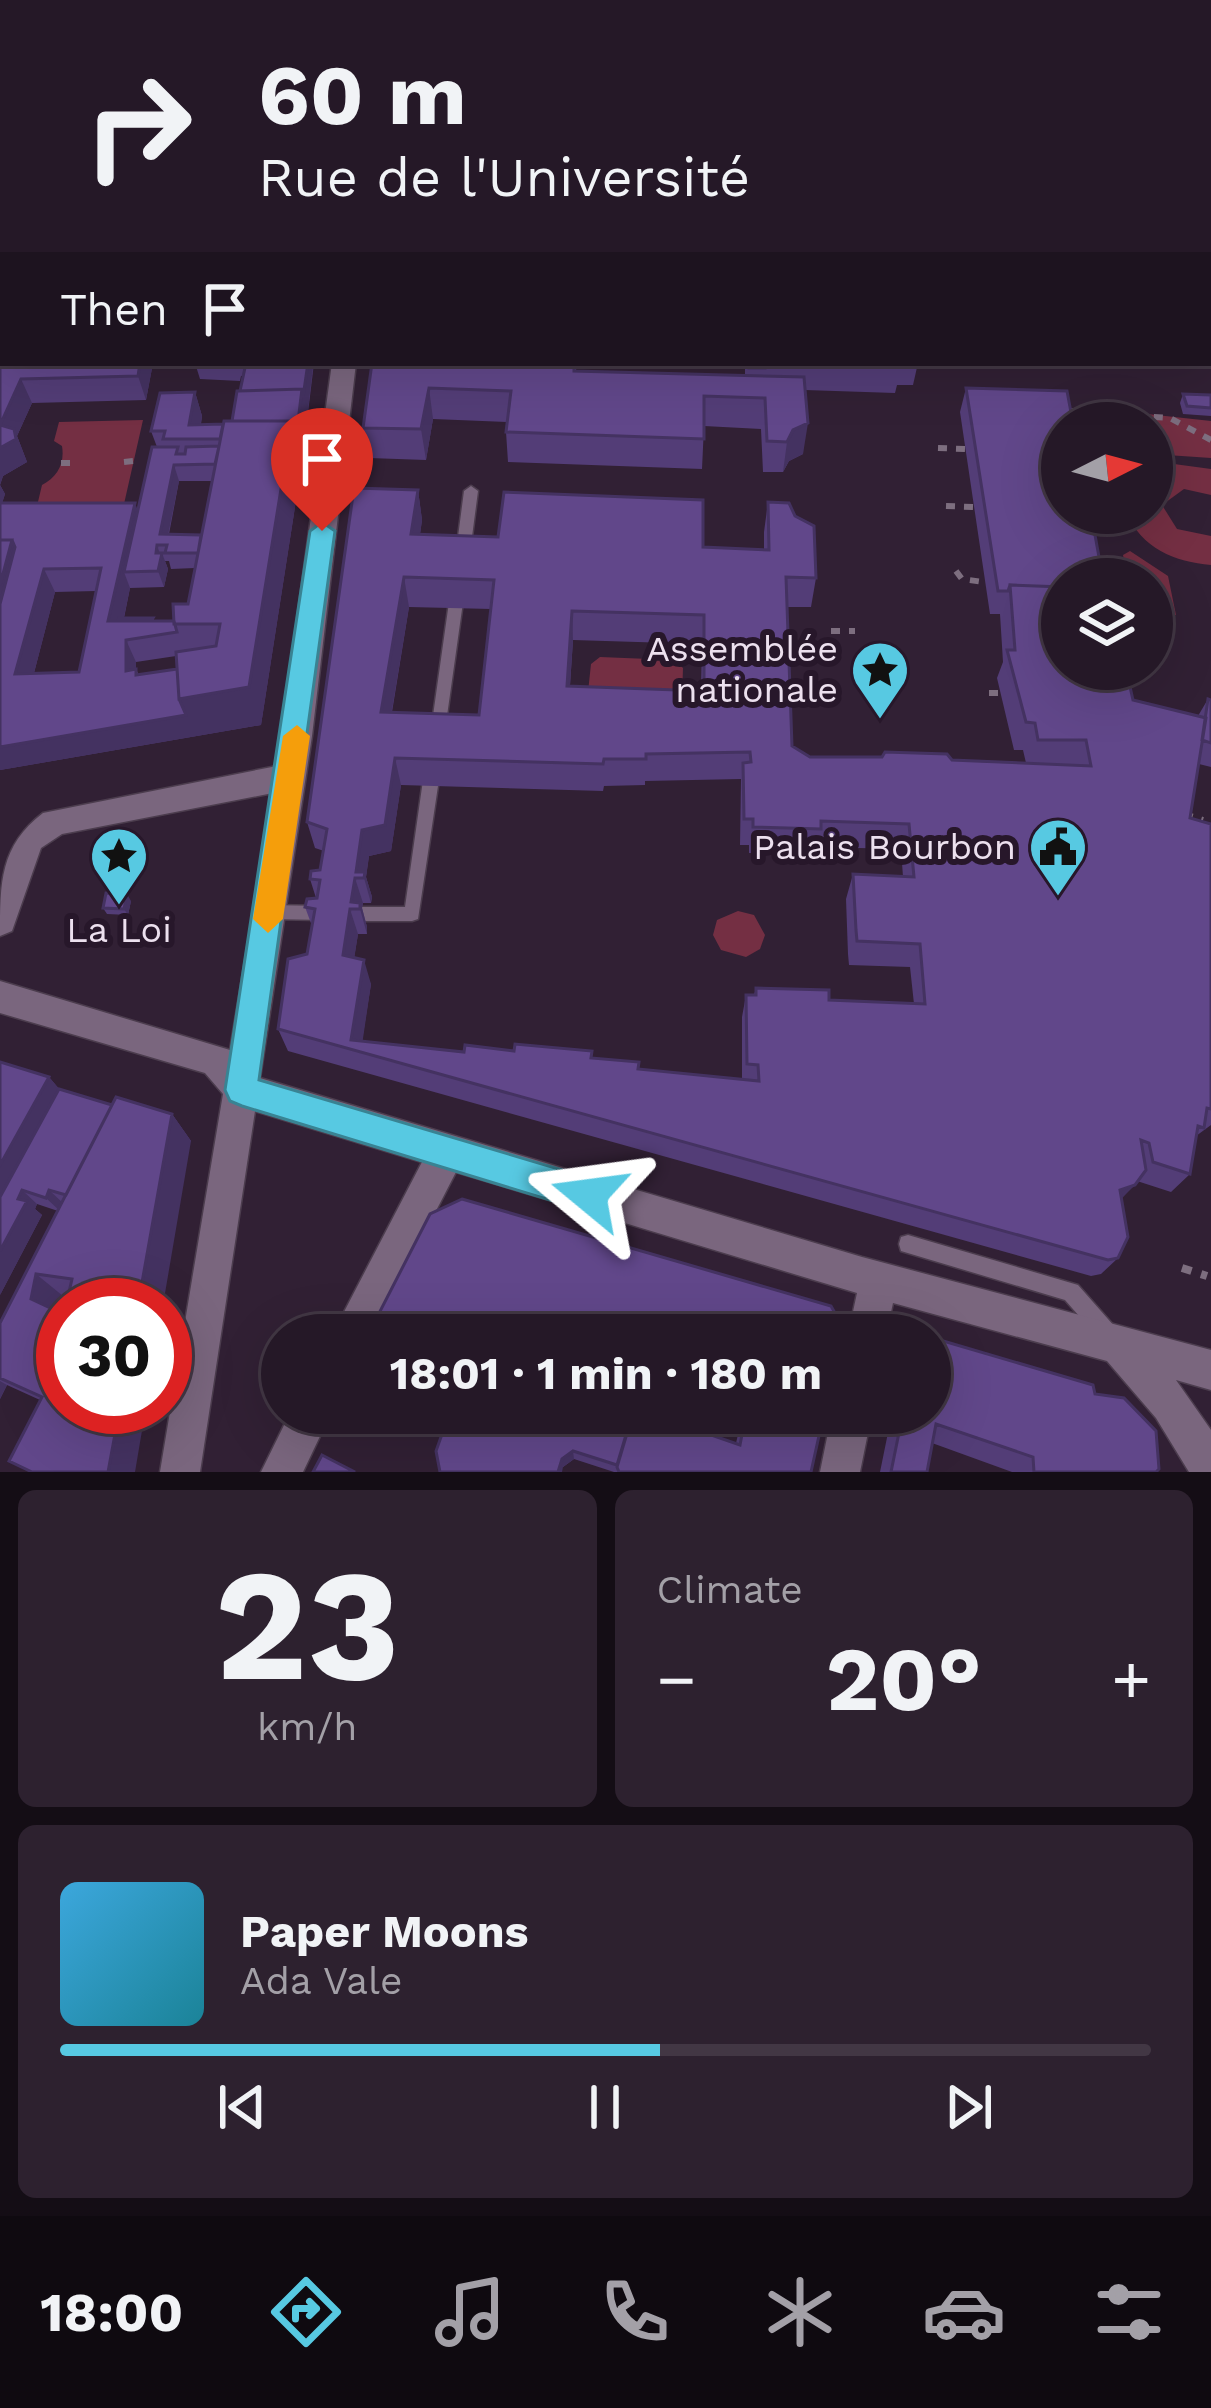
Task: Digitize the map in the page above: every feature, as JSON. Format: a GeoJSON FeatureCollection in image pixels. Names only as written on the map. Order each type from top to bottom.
{"type":"FeatureCollection","features":[{"type":"Feature","properties":{"kind":"street"},"geometry":{"type":"LineString","coordinates":[[179,1472],[290,777],[344,366]]}},
{"type":"Feature","properties":{"kind":"street"},"geometry":{"type":"LineString","coordinates":[[2,908],[28,840],[53,822],[290,777]]}},
{"type":"Feature","properties":{"kind":"street"},"geometry":{"type":"LineString","coordinates":[[0,997],[216,1060],[242,1090],[446,1153],[879,1281],[1211,1370]]}},
{"type":"Feature","properties":{"kind":"street"},"geometry":{"type":"LineString","coordinates":[[362,1314],[446,1153]]}},
{"type":"Feature","properties":{"kind":"street"},"geometry":{"type":"LineString","coordinates":[[872,1314],[879,1281]]}},
{"type":"Feature","properties":{"kind":"street"},"geometry":{"type":"LineString","coordinates":[[1118,1345],[1166,1396],[1200,1446],[1210,1472]]}},
{"type":"Feature","properties":{"kind":"street"},"geometry":{"type":"LineString","coordinates":[[281,1472],[300,1434]]}},
{"type":"Feature","properties":{"kind":"street"},"geometry":{"type":"LineString","coordinates":[[840,1472],[848,1434]]}},
{"type":"Feature","properties":{"kind":"lane"},"geometry":{"type":"LineString","coordinates":[[361,914],[412,914],[471,491]]}},
{"type":"Feature","properties":{"kind":"lane"},"geometry":{"type":"LineString","coordinates":[[269,912],[327,913]]}},
{"type":"Feature","properties":{"kind":"lane"},"geometry":{"type":"LineString","coordinates":[[908,1244],[1071,1292],[1118,1345]]}},
{"type":"Feature","properties":{"kind":"path"},"geometry":{"type":"LineString","coordinates":[[1173,420],[1211,440]]}},
{"type":"Feature","properties":{"kind":"path"},"geometry":{"type":"LineString","coordinates":[[938,448],[965,449]]}},
{"type":"Feature","properties":{"kind":"path"},"geometry":{"type":"LineString","coordinates":[[124,462],[134,461]]}},
{"type":"Feature","properties":{"kind":"path"},"geometry":{"type":"LineString","coordinates":[[61,463],[70,463]]}},
{"type":"Feature","properties":{"kind":"path"},"geometry":{"type":"LineString","coordinates":[[946,506],[974,507]]}},
{"type":"Feature","properties":{"kind":"path"},"geometry":{"type":"LineString","coordinates":[[956,572],[962,579],[983,582]]}},
{"type":"Feature","properties":{"kind":"path"},"geometry":{"type":"LineString","coordinates":[[830,631],[855,631]]}},
{"type":"Feature","properties":{"kind":"path"},"geometry":{"type":"LineString","coordinates":[[989,694],[999,693]]}},
{"type":"Feature","properties":{"kind":"path"},"geometry":{"type":"LineString","coordinates":[[1178,813],[1203,820]]}},
{"type":"Feature","properties":{"kind":"path"},"geometry":{"type":"LineString","coordinates":[[1182,1268],[1207,1276]]}},
{"type":"Feature","properties":{"kind":"shaded area"},"geometry":{"type":"Polygon","coordinates":[[[1173,417],[1211,421],[1211,458],[1173,455],[1173,417]]]}},
{"type":"Feature","properties":{"kind":"shaded area"},"geometry":{"type":"Polygon","coordinates":[[[143,420],[124,504],[37,506],[42,485],[61,464],[62,446],[54,441],[59,422],[143,420]]]}},
{"type":"Feature","properties":{"kind":"shaded area"},"geometry":{"type":"Polygon","coordinates":[[[1173,464],[1211,469],[1211,495],[1184,489],[1173,497],[1173,464]]]}},
{"type":"Feature","properties":{"kind":"shaded area"},"geometry":{"type":"Polygon","coordinates":[[[1173,523],[1177,529],[1211,536],[1211,565],[1161,551],[1141,535],[1173,534],[1173,523]]]}},
{"type":"Feature","properties":{"kind":"shaded area"},"geometry":{"type":"Polygon","coordinates":[[[600,657],[674,660],[683,668],[682,697],[588,692],[591,664],[600,657]]]}},
{"type":"Feature","properties":{"kind":"shaded area"},"geometry":{"type":"Polygon","coordinates":[[[738,911],[754,915],[765,935],[760,949],[746,957],[721,950],[713,935],[717,920],[738,911]]]}},
{"type":"Feature","properties":{"kind":"building"},"geometry":{"type":"Polygon","coordinates":[[[0,366],[140,366],[138,376],[21,379],[0,425],[0,366]]]}},
{"type":"Feature","properties":{"kind":"building"},"geometry":{"type":"Polygon","coordinates":[[[245,366],[308,366],[303,397],[302,389],[240,391],[245,366]]]}},
{"type":"Feature","properties":{"kind":"building"},"geometry":{"type":"Polygon","coordinates":[[[372,366],[574,366],[574,371],[804,377],[808,423],[793,430],[787,442],[767,441],[765,398],[704,396],[704,439],[506,432],[511,391],[429,388],[421,429],[363,428],[372,366]]]}},
{"type":"Feature","properties":{"kind":"building"},"geometry":{"type":"Polygon","coordinates":[[[966,388],[1067,391],[1069,402],[1041,402],[1041,534],[1095,534],[1099,558],[1041,558],[1041,586],[1010,585],[1008,591],[998,591],[966,388]]]}},
{"type":"Feature","properties":{"kind":"building"},"geometry":{"type":"Polygon","coordinates":[[[302,389],[296,438],[292,421],[232,421],[237,391],[302,389]]]}},
{"type":"Feature","properties":{"kind":"building"},"geometry":{"type":"Polygon","coordinates":[[[195,392],[189,425],[223,424],[220,439],[163,439],[165,431],[151,431],[160,393],[195,392]]]}},
{"type":"Feature","properties":{"kind":"building"},"geometry":{"type":"Polygon","coordinates":[[[1183,394],[1211,395],[1211,408],[1187,406],[1183,394]]]}},
{"type":"Feature","properties":{"kind":"building"},"geometry":{"type":"Polygon","coordinates":[[[224,421],[292,421],[249,687],[179,699],[176,652],[216,646],[220,624],[174,624],[173,604],[188,604],[224,421]]]}},
{"type":"Feature","properties":{"kind":"building"},"geometry":{"type":"Polygon","coordinates":[[[0,425],[14,429],[16,439],[0,448],[0,425]]]}},
{"type":"Feature","properties":{"kind":"building"},"geometry":{"type":"Polygon","coordinates":[[[219,446],[215,464],[174,465],[160,534],[201,535],[198,553],[165,553],[167,545],[157,545],[156,553],[162,553],[158,571],[124,572],[152,447],[178,447],[176,454],[185,454],[186,447],[219,446]]]}},
{"type":"Feature","properties":{"kind":"building","name":"Palais Bourbon"},"geometry":{"type":"Polygon","coordinates":[[[354,488],[418,490],[411,534],[498,537],[504,492],[703,500],[703,547],[769,550],[768,502],[789,503],[795,516],[814,526],[816,578],[786,577],[792,746],[810,757],[882,757],[885,752],[1091,766],[1086,740],[1038,740],[1035,723],[1026,722],[1007,650],[1015,650],[1010,585],[1041,586],[1041,690],[1131,690],[1133,700],[1206,718],[1190,818],[1211,824],[1211,1109],[1207,1108],[1204,1128],[1198,1126],[1190,1174],[1153,1162],[1149,1143],[1141,1140],[1146,1170],[1135,1185],[1120,1190],[1128,1237],[1118,1258],[1108,1260],[278,1029],[288,959],[307,954],[315,909],[305,907],[307,899],[317,898],[320,880],[310,879],[311,871],[320,870],[327,829],[307,822],[354,488]],[[404,577],[381,712],[479,715],[494,580],[404,577]],[[572,611],[567,686],[704,691],[704,615],[572,611]],[[750,752],[646,754],[646,759],[604,759],[603,764],[395,758],[385,825],[362,830],[356,872],[365,872],[364,878],[355,878],[351,902],[360,903],[360,909],[350,909],[343,955],[364,960],[351,1040],[464,1052],[465,1045],[514,1051],[515,1044],[592,1051],[591,1058],[639,1062],[638,1069],[759,1081],[758,1065],[747,1064],[746,995],[756,995],[756,988],[829,990],[829,1000],[925,1004],[920,944],[857,941],[856,930],[853,874],[914,877],[909,824],[821,821],[821,829],[753,827],[753,819],[744,819],[743,763],[751,762],[750,752]]]}},
{"type":"Feature","properties":{"kind":"building"},"geometry":{"type":"Polygon","coordinates":[[[0,503],[135,503],[108,621],[174,621],[177,632],[126,640],[126,671],[136,669],[136,675],[177,669],[179,699],[186,715],[0,747],[0,604],[15,547],[12,540],[0,540],[0,503]],[[101,568],[44,569],[15,674],[79,672],[101,568]]]}},
{"type":"Feature","properties":{"kind":"building"},"geometry":{"type":"Polygon","coordinates":[[[0,540],[12,540],[0,585],[0,540]]]}},
{"type":"Feature","properties":{"kind":"building"},"geometry":{"type":"Polygon","coordinates":[[[119,618],[153,618],[118,621],[119,618]]]}},
{"type":"Feature","properties":{"kind":"building"},"geometry":{"type":"Polygon","coordinates":[[[1211,700],[1211,743],[1202,740],[1211,700]]]}},
{"type":"Feature","properties":{"kind":"building"},"geometry":{"type":"Polygon","coordinates":[[[106,893],[127,894],[124,909],[103,908],[106,893]]]}},
{"type":"Feature","properties":{"kind":"building"},"geometry":{"type":"Polygon","coordinates":[[[0,1062],[49,1077],[0,1165],[0,1062]]]}},
{"type":"Feature","properties":{"kind":"building"},"geometry":{"type":"Polygon","coordinates":[[[59,1089],[112,1105],[66,1195],[49,1190],[46,1198],[22,1190],[18,1199],[27,1201],[0,1251],[0,1197],[59,1089]]]}},
{"type":"Feature","properties":{"kind":"building"},"geometry":{"type":"Polygon","coordinates":[[[116,1097],[172,1114],[143,1278],[36,1274],[31,1299],[36,1301],[36,1394],[0,1378],[0,1323],[116,1097]]]}},
{"type":"Feature","properties":{"kind":"building"},"geometry":{"type":"Polygon","coordinates":[[[462,1199],[831,1306],[836,1314],[379,1314],[430,1214],[462,1199]]]}},
{"type":"Feature","properties":{"kind":"building"},"geometry":{"type":"Polygon","coordinates":[[[951,1343],[1093,1385],[1095,1394],[1124,1398],[1156,1431],[1159,1469],[1034,1472],[1033,1457],[951,1429],[951,1343]]]}},
{"type":"Feature","properties":{"kind":"building"},"geometry":{"type":"Polygon","coordinates":[[[36,1409],[36,1434],[115,1434],[108,1472],[32,1472],[9,1461],[36,1409]]]}},
{"type":"Feature","properties":{"kind":"building"},"geometry":{"type":"Polygon","coordinates":[[[442,1434],[626,1434],[617,1465],[573,1451],[562,1459],[558,1472],[440,1472],[436,1451],[442,1434]]]}},
{"type":"Feature","properties":{"kind":"building"},"geometry":{"type":"Polygon","coordinates":[[[627,1434],[708,1434],[740,1445],[742,1434],[819,1434],[811,1472],[619,1472],[627,1434]]]}},
{"type":"Feature","properties":{"kind":"building"},"geometry":{"type":"Polygon","coordinates":[[[899,1434],[934,1434],[927,1472],[891,1472],[899,1434]]]}},
{"type":"Feature","properties":{"kind":"building"},"geometry":{"type":"Polygon","coordinates":[[[322,1455],[355,1472],[313,1472],[322,1455]]]}},
{"type":"Feature","properties":{"kind":"slow traffic"},"geometry":{"type":"LineString","coordinates":[[268,919],[297,736]]}},
{"type":"Feature","properties":{"kind":"place","name":"Assemblée nationale"},"geometry":{"type":"Point","coordinates":[880,721]}},
{"type":"Feature","properties":{"kind":"place","name":"Palais Bourbon"},"geometry":{"type":"Point","coordinates":[1058,898]}},
{"type":"Feature","properties":{"kind":"place","name":"La Loi"},"geometry":{"type":"Point","coordinates":[119,907]}},
{"type":"Feature","properties":{"kind":"route"},"geometry":{"type":"LineString","coordinates":[[322,531],[297,736],[242,1090],[589,1195]]}}]}
